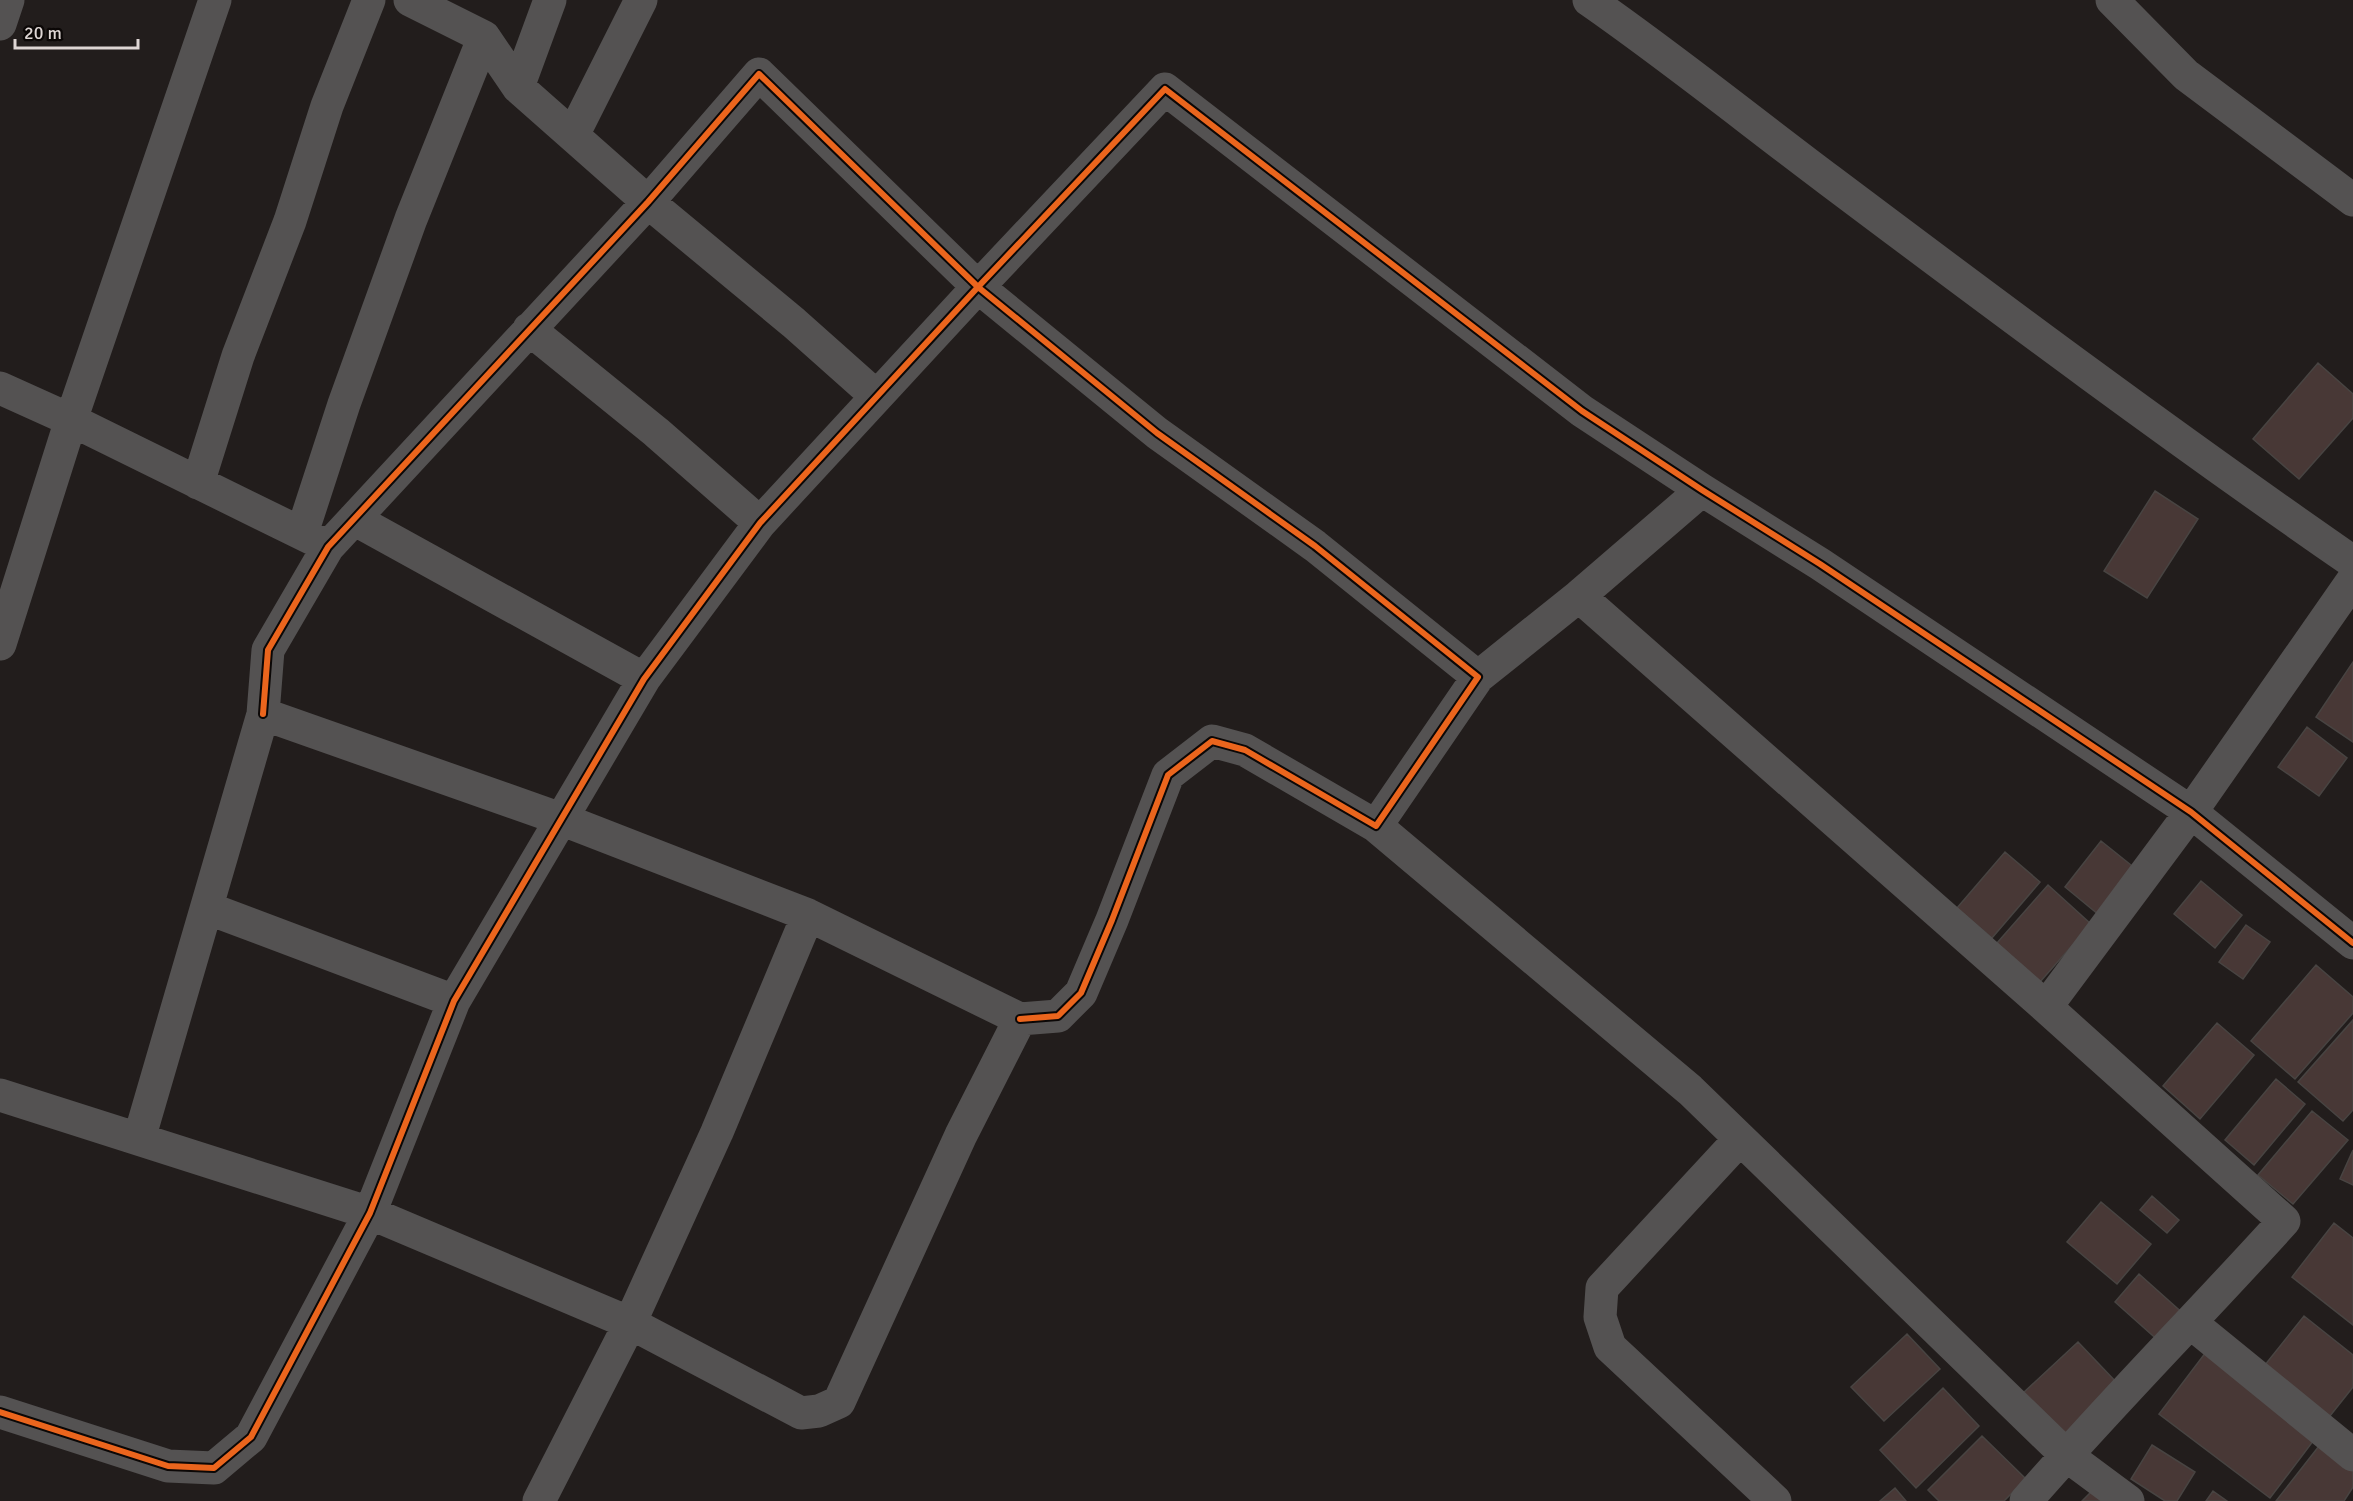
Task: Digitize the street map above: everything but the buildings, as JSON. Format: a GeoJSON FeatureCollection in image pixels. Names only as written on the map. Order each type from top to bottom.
{"type":"FeatureCollection","features":[{"type":"Feature","properties":{"kind":"street"},"geometry":{"type":"LineString","coordinates":[[0,24],[8,0]]}},
{"type":"Feature","properties":{"kind":"street"},"geometry":{"type":"LineString","coordinates":[[2,629],[70,420],[215,0]]}},
{"type":"Feature","properties":{"kind":"street"},"geometry":{"type":"LineString","coordinates":[[198,483],[238,356],[290,221],[327,106],[369,0]]}},
{"type":"Feature","properties":{"kind":"street"},"geometry":{"type":"LineString","coordinates":[[410,0],[484,37],[518,87],[648,202],[794,323],[876,396]]}},
{"type":"Feature","properties":{"kind":"street"},"geometry":{"type":"LineString","coordinates":[[518,87],[550,0]]}},
{"type":"Feature","properties":{"kind":"street"},"geometry":{"type":"LineString","coordinates":[[573,135],[641,0]]}},
{"type":"Feature","properties":{"kind":"street"},"geometry":{"type":"LineString","coordinates":[[1589,0],[1653,44],[2026,328],[2261,499],[2353,562]]}},
{"type":"Feature","properties":{"kind":"street"},"geometry":{"type":"LineString","coordinates":[[2112,0],[2186,75],[2353,200]]}},
{"type":"Feature","properties":{"kind":"street"},"geometry":{"type":"LineString","coordinates":[[139,1139],[263,714],[268,650],[315,540],[344,404],[411,219],[484,37]]}},
{"type":"Feature","properties":{"kind":"street"},"geometry":{"type":"LineString","coordinates":[[315,540],[354,519],[648,202],[759,74],[978,287],[1157,433],[1315,546],[1478,677]]}},
{"type":"Feature","properties":{"kind":"street"},"geometry":{"type":"LineString","coordinates":[[0,1412],[168,1466],[214,1468],[251,1437],[370,1213],[454,1001],[644,679],[760,523],[876,396],[1165,89],[1582,411],[1820,564],[2191,812],[2353,943]]}},
{"type":"Feature","properties":{"kind":"street"},"geometry":{"type":"LineString","coordinates":[[529,329],[656,432],[760,523]]}},
{"type":"Feature","properties":{"kind":"street"},"geometry":{"type":"LineString","coordinates":[[0,388],[315,540]]}},
{"type":"Feature","properties":{"kind":"street"},"geometry":{"type":"LineString","coordinates":[[1376,826],[1478,677],[1579,596],[1702,490]]}},
{"type":"Feature","properties":{"kind":"street"},"geometry":{"type":"LineString","coordinates":[[354,519],[644,679]]}},
{"type":"Feature","properties":{"kind":"street"},"geometry":{"type":"LineString","coordinates":[[2046,1007],[2191,812],[2353,580]]}},
{"type":"Feature","properties":{"kind":"street"},"geometry":{"type":"LineString","coordinates":[[1579,596],[2046,1007],[2284,1221],[2026,1501]]}},
{"type":"Feature","properties":{"kind":"street"},"geometry":{"type":"LineString","coordinates":[[263,714],[561,819],[808,915],[1020,1019],[1058,1016],[1081,993],[1168,775],[1212,741],[1245,750],[1376,826],[1690,1090],[2066,1455],[2128,1501]]}},
{"type":"Feature","properties":{"kind":"street"},"geometry":{"type":"LineString","coordinates":[[207,908],[454,1001]]}},
{"type":"Feature","properties":{"kind":"street"},"geometry":{"type":"LineString","coordinates":[[539,1501],[630,1323],[717,1132],[808,915]]}},
{"type":"Feature","properties":{"kind":"street"},"geometry":{"type":"LineString","coordinates":[[0,1095],[370,1213],[630,1323],[801,1413],[819,1411],[839,1402],[961,1135],[1020,1019]]}},
{"type":"Feature","properties":{"kind":"street"},"geometry":{"type":"LineString","coordinates":[[1740,1138],[1602,1288],[1600,1317],[1610,1347],[1774,1501]]}},
{"type":"Feature","properties":{"kind":"street"},"geometry":{"type":"LineString","coordinates":[[2191,1323],[2353,1455]]}},
{"type":"Feature","properties":{"kind":"cycle path"},"geometry":{"type":"LineString","coordinates":[[263,714],[268,650],[328,547],[648,202],[759,74],[978,287],[1165,89],[1582,411],[1820,564],[2191,812],[2353,943]]}},
{"type":"Feature","properties":{"kind":"cycle path"},"geometry":{"type":"LineString","coordinates":[[0,1412],[168,1466],[214,1468],[251,1437],[370,1213],[454,1001],[644,679],[760,523],[978,287],[1157,433],[1315,546],[1478,677],[1376,826],[1245,750],[1212,741],[1168,775],[1081,993],[1058,1016],[1020,1019]]}}]}
